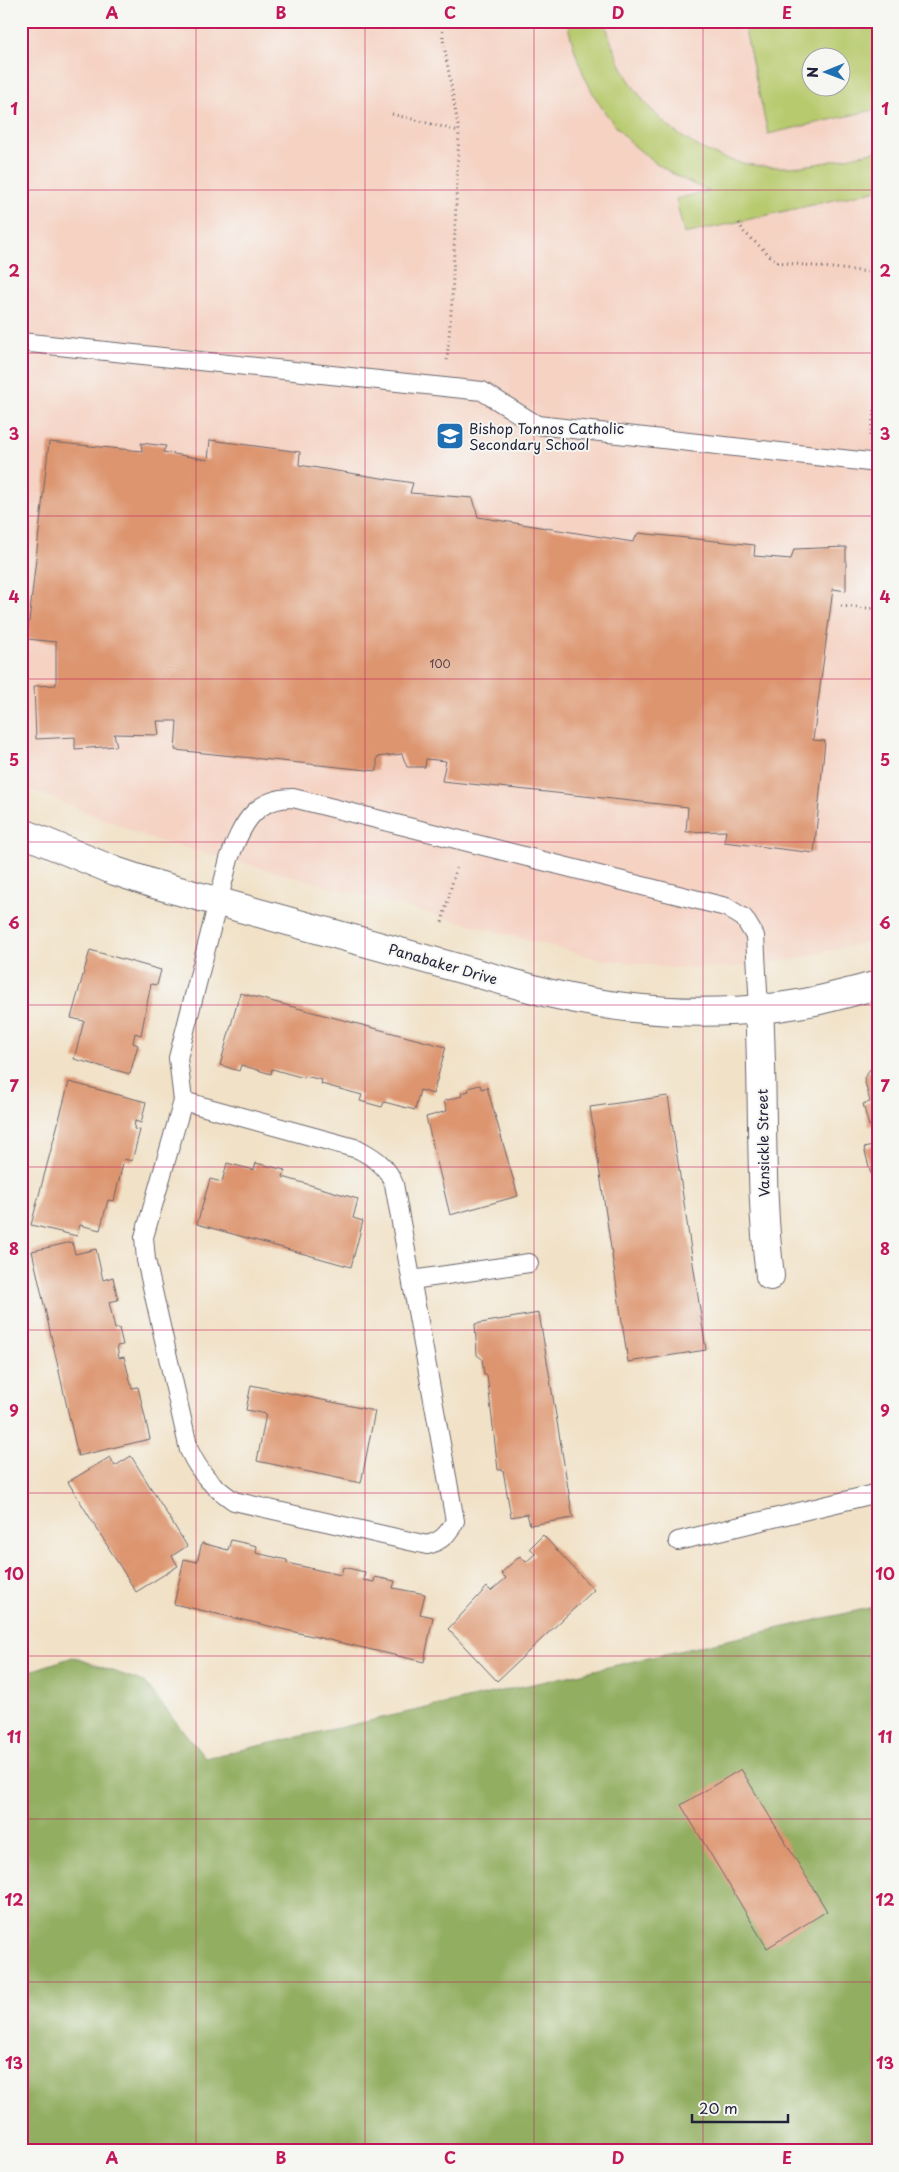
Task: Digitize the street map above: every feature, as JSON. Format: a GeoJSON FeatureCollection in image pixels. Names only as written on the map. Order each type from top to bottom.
{"type":"FeatureCollection","features":[{"type":"Feature","properties":{"kind":"street","name":"Panabaker Drive"},"geometry":{"type":"LineString","coordinates":[[21,832],[115,871],[219,902],[586,1002],[658,1011],[721,1013],[805,1003],[878,985]]}},
{"type":"Feature","properties":{"kind":"street","name":"Vansickle Street"},"geometry":{"type":"LineString","coordinates":[[759,1009],[762,1070],[764,1230],[770,1276]]}},
{"type":"Feature","properties":{"kind":"lane"},"geometry":{"type":"LineString","coordinates":[[21,342],[482,390],[537,425],[872,462]]}},
{"type":"Feature","properties":{"kind":"lane"},"geometry":{"type":"LineString","coordinates":[[183,1101],[358,1149],[380,1161],[390,1174],[394,1184],[412,1280],[455,1522],[448,1533],[438,1542],[427,1545],[234,1501],[216,1489],[198,1470],[189,1450],[146,1260],[144,1237],[183,1101],[178,1058],[229,859],[238,834],[250,816],[266,803],[280,798],[293,798],[726,907],[744,918],[755,936],[759,1009]]}},
{"type":"Feature","properties":{"kind":"lane"},"geometry":{"type":"LineString","coordinates":[[412,1280],[530,1263]]}},
{"type":"Feature","properties":{"kind":"lane"},"geometry":{"type":"LineString","coordinates":[[678,1541],[878,1494]]}},
{"type":"Feature","properties":{"kind":"path"},"geometry":{"type":"LineString","coordinates":[[442,21],[443,39],[458,131],[452,300],[445,387]]}},
{"type":"Feature","properties":{"kind":"path"},"geometry":{"type":"LineString","coordinates":[[392,114],[458,131]]}},
{"type":"Feature","properties":{"kind":"path"},"geometry":{"type":"LineString","coordinates":[[740,223],[744,232],[777,262],[878,273]]}},
{"type":"Feature","properties":{"kind":"path"},"geometry":{"type":"LineString","coordinates":[[872,462],[878,391]]}},
{"type":"Feature","properties":{"kind":"path"},"geometry":{"type":"LineString","coordinates":[[841,606],[878,609]]}},
{"type":"Feature","properties":{"kind":"path"},"geometry":{"type":"LineString","coordinates":[[442,922],[458,860]]}},
{"type":"Feature","properties":{"kind":"shaded area","name":"Bishop Tonnos Catholic Secondary School"},"geometry":{"type":"Polygon","coordinates":[[[21,21],[878,21],[878,939],[795,959],[735,967],[674,968],[598,959],[149,838],[21,785],[21,21]]]}},
{"type":"Feature","properties":{"kind":"green space"},"geometry":{"type":"Polygon","coordinates":[[[567,21],[605,21],[614,50],[628,78],[645,103],[666,124],[690,142],[717,155],[746,164],[777,167],[815,164],[878,151],[878,190],[684,234],[676,199],[709,191],[681,178],[656,163],[634,145],[615,125],[599,103],[585,78],[567,21]]]}},
{"type":"Feature","properties":{"kind":"green space"},"geometry":{"type":"Polygon","coordinates":[[[743,21],[878,21],[878,109],[768,134],[743,21]]]}},
{"type":"Feature","properties":{"kind":"green space"},"geometry":{"type":"Polygon","coordinates":[[[878,1606],[878,2151],[21,2151],[21,1674],[73,1657],[144,1682],[205,1758],[878,1606]]]}},
{"type":"Feature","properties":{"kind":"building"},"geometry":{"type":"Polygon","coordinates":[[[210,440],[300,452],[299,465],[413,483],[410,493],[473,498],[478,517],[633,542],[638,533],[755,545],[754,556],[791,559],[794,549],[846,547],[846,591],[833,589],[813,740],[825,741],[814,853],[724,842],[726,831],[686,832],[688,807],[442,781],[446,761],[426,759],[425,767],[407,767],[402,754],[377,757],[377,771],[175,750],[177,721],[157,721],[159,735],[114,734],[117,746],[75,749],[75,737],[36,739],[34,686],[56,685],[56,642],[27,639],[49,442],[142,451],[141,443],[166,446],[163,452],[208,460],[210,440]]]}},
{"type":"Feature","properties":{"kind":"building"},"geometry":{"type":"Polygon","coordinates":[[[90,950],[161,970],[157,985],[151,984],[141,1035],[135,1033],[133,1043],[138,1045],[130,1074],[74,1059],[84,1021],[71,1018],[90,950]]]}},
{"type":"Feature","properties":{"kind":"building"},"geometry":{"type":"Polygon","coordinates":[[[240,993],[446,1047],[433,1094],[420,1090],[415,1110],[384,1102],[382,1107],[360,1101],[362,1095],[321,1084],[322,1080],[305,1076],[304,1078],[272,1069],[271,1074],[241,1065],[239,1071],[220,1065],[240,993]]]}},
{"type":"Feature","properties":{"kind":"building"},"geometry":{"type":"Polygon","coordinates":[[[878,1068],[878,1124],[869,1126],[863,1104],[870,1102],[864,1078],[870,1069],[878,1068]]]}},
{"type":"Feature","properties":{"kind":"building"},"geometry":{"type":"Polygon","coordinates":[[[69,1082],[146,1102],[141,1123],[135,1121],[134,1129],[140,1130],[132,1161],[124,1159],[114,1201],[108,1200],[100,1230],[80,1225],[77,1236],[31,1225],[69,1082]]]}},
{"type":"Feature","properties":{"kind":"building"},"geometry":{"type":"Polygon","coordinates":[[[480,1085],[482,1089],[487,1087],[518,1196],[450,1215],[426,1117],[447,1111],[444,1101],[462,1096],[461,1093],[469,1091],[468,1088],[480,1085]]]}},
{"type":"Feature","properties":{"kind":"building"},"geometry":{"type":"Polygon","coordinates":[[[668,1096],[706,1350],[628,1362],[590,1107],[668,1096]]]}},
{"type":"Feature","properties":{"kind":"building"},"geometry":{"type":"Polygon","coordinates":[[[878,1130],[878,1184],[874,1185],[864,1148],[877,1145],[874,1132],[878,1130]]]}},
{"type":"Feature","properties":{"kind":"building"},"geometry":{"type":"Polygon","coordinates":[[[227,1163],[254,1170],[256,1163],[285,1170],[283,1177],[358,1199],[353,1218],[363,1221],[351,1267],[197,1224],[210,1179],[222,1182],[227,1163]]]}},
{"type":"Feature","properties":{"kind":"building"},"geometry":{"type":"Polygon","coordinates":[[[878,1222],[878,1234],[877,1234],[874,1223],[878,1222]]]}},
{"type":"Feature","properties":{"kind":"building"},"geometry":{"type":"Polygon","coordinates":[[[72,1242],[75,1254],[96,1249],[103,1280],[113,1277],[118,1300],[109,1302],[115,1329],[119,1328],[123,1345],[117,1346],[119,1358],[124,1357],[132,1388],[138,1387],[150,1439],[78,1456],[32,1251],[72,1242]]]}},
{"type":"Feature","properties":{"kind":"building"},"geometry":{"type":"Polygon","coordinates":[[[539,1313],[573,1518],[530,1525],[527,1514],[511,1517],[503,1470],[498,1470],[487,1375],[484,1375],[482,1359],[477,1355],[475,1324],[539,1313]]]}},
{"type":"Feature","properties":{"kind":"building"},"geometry":{"type":"Polygon","coordinates":[[[251,1385],[375,1411],[361,1483],[257,1461],[266,1414],[246,1410],[251,1385]]]}},
{"type":"Feature","properties":{"kind":"building"},"geometry":{"type":"Polygon","coordinates":[[[131,1456],[187,1546],[172,1556],[178,1566],[136,1592],[68,1482],[110,1457],[115,1466],[131,1456]]]}},
{"type":"Feature","properties":{"kind":"building"},"geometry":{"type":"Polygon","coordinates":[[[543,1535],[594,1590],[497,1681],[448,1629],[487,1587],[491,1591],[506,1578],[501,1573],[520,1556],[526,1562],[535,1554],[530,1548],[543,1535]]]}},
{"type":"Feature","properties":{"kind":"building"},"geometry":{"type":"Polygon","coordinates":[[[231,1540],[257,1546],[256,1553],[287,1560],[287,1563],[341,1575],[343,1567],[365,1572],[363,1580],[374,1582],[375,1577],[395,1581],[393,1588],[425,1594],[420,1614],[433,1617],[424,1662],[174,1604],[184,1559],[197,1562],[202,1543],[228,1550],[231,1540]]]}},
{"type":"Feature","properties":{"kind":"building"},"geometry":{"type":"Polygon","coordinates":[[[741,1769],[827,1911],[767,1948],[681,1805],[741,1769]]]}},
{"type":"Feature","properties":{"kind":"place","name":"Bishop Tonnos Catholic Secondary School"},"geometry":{"type":"Point","coordinates":[450,436]}}]}
